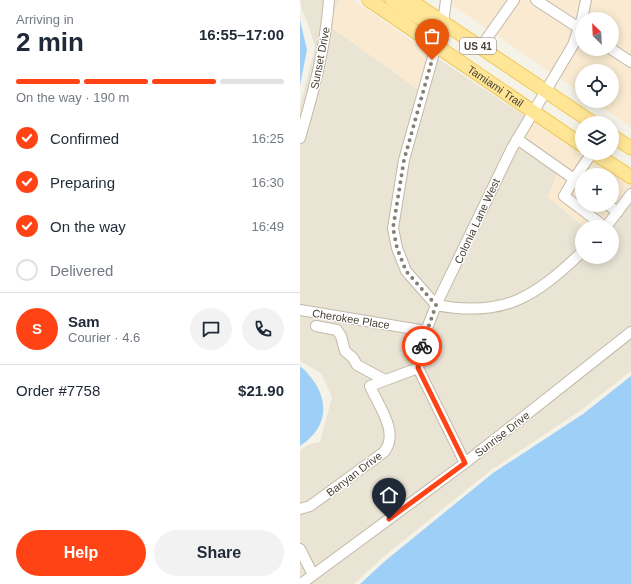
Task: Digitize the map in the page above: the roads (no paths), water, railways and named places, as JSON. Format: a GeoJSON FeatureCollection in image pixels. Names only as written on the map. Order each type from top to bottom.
{"type":"FeatureCollection","features":[{"type":"Feature","properties":{"kind":"main road","name":"Tamiami Trail"},"geometry":{"type":"LineString","coordinates":[[369,0],[575,140]]}},
{"type":"Feature","properties":{"kind":"main road"},"geometry":{"type":"LineString","coordinates":[[392,0],[412,14],[426,21],[443,23]]}},
{"type":"Feature","properties":{"kind":"main road","name":"US 41"},"geometry":{"type":"LineString","coordinates":[[410,0],[583,116]]}},
{"type":"Feature","properties":{"kind":"main road"},"geometry":{"type":"LineString","coordinates":[[619,140],[631,148]]}},
{"type":"Feature","properties":{"kind":"main road"},"geometry":{"type":"LineString","coordinates":[[605,160],[631,177]]}},
{"type":"Feature","properties":{"kind":"street","name":"Sunset Drive"},"geometry":{"type":"LineString","coordinates":[[300,138],[321,63],[329,0]]}},
{"type":"Feature","properties":{"kind":"street"},"geometry":{"type":"LineString","coordinates":[[443,23],[446,0]]}},
{"type":"Feature","properties":{"kind":"street"},"geometry":{"type":"LineString","coordinates":[[480,48],[514,0]]}},
{"type":"Feature","properties":{"kind":"street"},"geometry":{"type":"LineString","coordinates":[[536,0],[575,21]]}},
{"type":"Feature","properties":{"kind":"street","name":"Colonia Lane West"},"geometry":{"type":"LineString","coordinates":[[584,12],[586,0]]}},
{"type":"Feature","properties":{"kind":"street","name":"Colonia Lane West"},"geometry":{"type":"LineString","coordinates":[[418,368],[426,331],[436,305],[517,139],[534,113],[575,40]]}},
{"type":"Feature","properties":{"kind":"street"},"geometry":{"type":"LineString","coordinates":[[436,46],[404,160],[393,228],[397,248],[406,271],[436,305],[479,310],[517,302],[539,288],[575,258]]}},
{"type":"Feature","properties":{"kind":"street"},"geometry":{"type":"LineString","coordinates":[[619,54],[631,62]]}},
{"type":"Feature","properties":{"kind":"street"},"geometry":{"type":"LineString","coordinates":[[517,139],[574,179]]}},
{"type":"Feature","properties":{"kind":"street"},"geometry":{"type":"LineString","coordinates":[[589,160],[574,179],[564,196],[596,220]]}},
{"type":"Feature","properties":{"kind":"street"},"geometry":{"type":"LineString","coordinates":[[619,211],[631,194]]}},
{"type":"Feature","properties":{"kind":"street"},"geometry":{"type":"LineString","coordinates":[[611,220],[618,212]]}},
{"type":"Feature","properties":{"kind":"street","name":"Cherokee Place"},"geometry":{"type":"LineString","coordinates":[[300,310],[426,331]]}},
{"type":"Feature","properties":{"kind":"street"},"geometry":{"type":"LineString","coordinates":[[316,326],[337,330],[341,336],[345,351],[357,365],[385,380]]}},
{"type":"Feature","properties":{"kind":"street","name":"Sunrise Drive"},"geometry":{"type":"LineString","coordinates":[[301,584],[465,463],[631,332]]}},
{"type":"Feature","properties":{"kind":"street"},"geometry":{"type":"LineString","coordinates":[[418,368],[465,463]]}},
{"type":"Feature","properties":{"kind":"street","name":"Banyan Drive"},"geometry":{"type":"LineString","coordinates":[[300,509],[310,506],[384,452],[389,446],[391,440],[388,425],[370,386],[418,368]]}},
{"type":"Feature","properties":{"kind":"street"},"geometry":{"type":"LineString","coordinates":[[300,549],[313,575]]}},
{"type":"Feature","properties":{"kind":"water"},"geometry":{"type":"Polygon","coordinates":[[[300,20],[307,50],[300,85],[300,20]]]}},
{"type":"Feature","properties":{"kind":"water"},"geometry":{"type":"Polygon","coordinates":[[[300,366],[317,386],[323,407],[322,417],[318,428],[311,437],[300,446],[300,366]]]}},
{"type":"Feature","properties":{"kind":"water"},"geometry":{"type":"Polygon","coordinates":[[[631,376],[631,584],[360,584],[385,561],[493,473],[583,414],[631,376]]]}}]}
